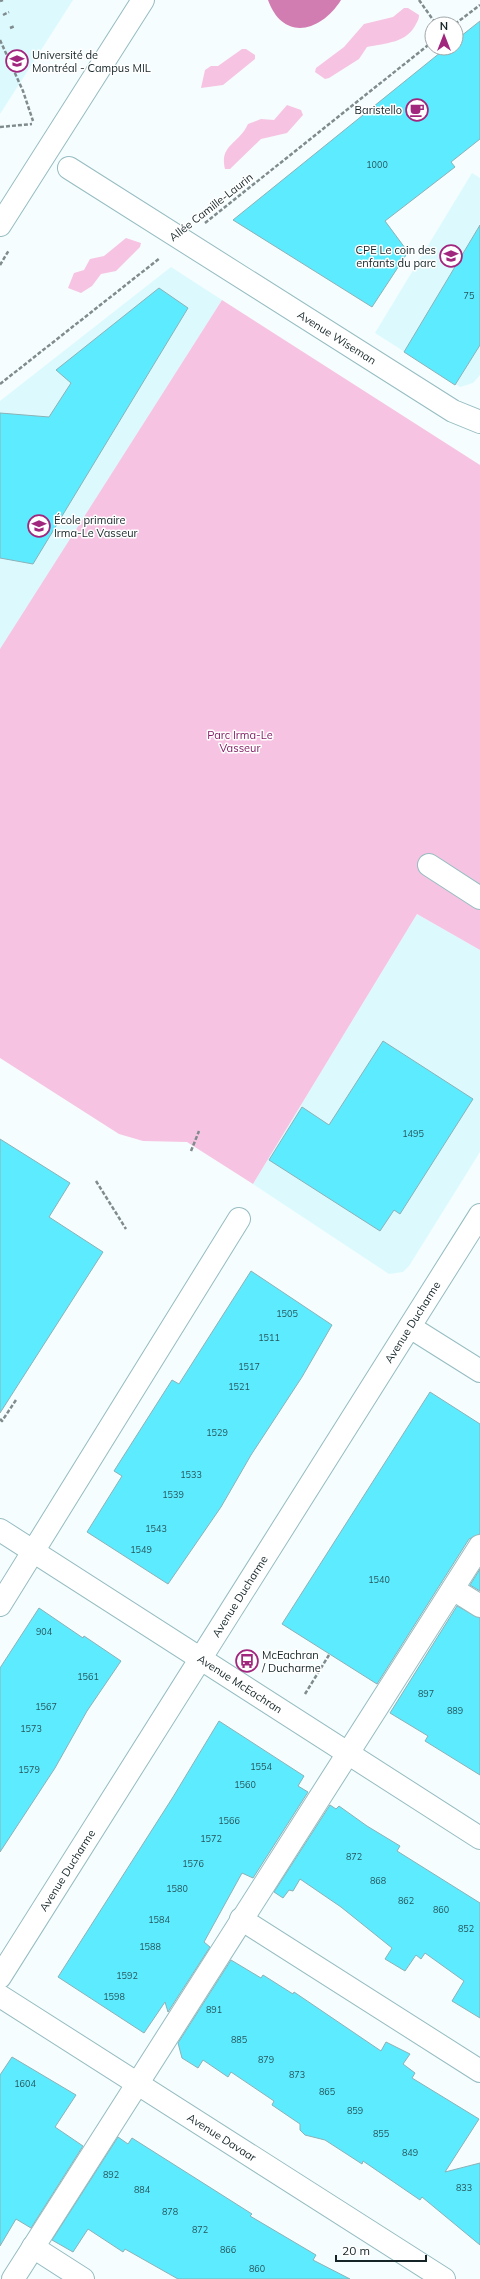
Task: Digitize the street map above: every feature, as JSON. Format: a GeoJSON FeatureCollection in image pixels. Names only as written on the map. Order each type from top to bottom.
{"type":"FeatureCollection","features":[{"type":"Feature","properties":{"kind":"street"},"geometry":{"type":"LineString","coordinates":[[0,225],[143,0]]}},
{"type":"Feature","properties":{"kind":"street","name":"Avenue Wiseman"},"geometry":{"type":"LineString","coordinates":[[69,168],[453,411],[480,422]]}},
{"type":"Feature","properties":{"kind":"street"},"geometry":{"type":"LineString","coordinates":[[429,865],[480,898]]}},
{"type":"Feature","properties":{"kind":"street","name":"Avenue Ducharme"},"geometry":{"type":"LineString","coordinates":[[0,1977],[480,1215]]}},
{"type":"Feature","properties":{"kind":"street"},"geometry":{"type":"LineString","coordinates":[[0,1605],[32,1551],[239,1219]]}},
{"type":"Feature","properties":{"kind":"street"},"geometry":{"type":"LineString","coordinates":[[410,1327],[480,1371]]}},
{"type":"Feature","properties":{"kind":"street","name":"Avenue McEachran"},"geometry":{"type":"LineString","coordinates":[[0,1530],[480,1838]]}},
{"type":"Feature","properties":{"kind":"street"},"geometry":{"type":"LineString","coordinates":[[13,2279],[136,2083],[480,1546]]}},
{"type":"Feature","properties":{"kind":"street"},"geometry":{"type":"LineString","coordinates":[[453,1589],[480,1606]]}},
{"type":"Feature","properties":{"kind":"street"},"geometry":{"type":"LineString","coordinates":[[241,1919],[480,2071]]}},
{"type":"Feature","properties":{"kind":"street","name":"Avenue Davaar"},"geometry":{"type":"LineString","coordinates":[[0,1996],[444,2279]]}},
{"type":"Feature","properties":{"kind":"street"},"geometry":{"type":"LineString","coordinates":[[33,2247],[83,2279]]}},
{"type":"Feature","properties":{"kind":"path"},"geometry":{"type":"LineString","coordinates":[[419,0],[430,16]]}},
{"type":"Feature","properties":{"kind":"path"},"geometry":{"type":"LineString","coordinates":[[464,17],[480,5]]}},
{"type":"Feature","properties":{"kind":"path"},"geometry":{"type":"LineString","coordinates":[[3,15],[9,12]]}},
{"type":"Feature","properties":{"kind":"path"},"geometry":{"type":"LineString","coordinates":[[10,28],[15,26]]}},
{"type":"Feature","properties":{"kind":"path"},"geometry":{"type":"LineString","coordinates":[[0,40],[23,91],[34,124],[0,126]]}},
{"type":"Feature","properties":{"kind":"path","name":"Allée Camille-Laurin"},"geometry":{"type":"LineString","coordinates":[[0,384],[190,244],[424,49]]}},
{"type":"Feature","properties":{"kind":"path"},"geometry":{"type":"LineString","coordinates":[[191,1151],[199,1131]]}},
{"type":"Feature","properties":{"kind":"path"},"geometry":{"type":"LineString","coordinates":[[96,1181],[126,1229]]}},
{"type":"Feature","properties":{"kind":"path"},"geometry":{"type":"LineString","coordinates":[[0,1420],[2,1421],[16,1400]]}},
{"type":"Feature","properties":{"kind":"path"},"geometry":{"type":"LineString","coordinates":[[303,1697],[329,1655]]}},
{"type":"Feature","properties":{"kind":"shaded area","name":"Université de Montréal - Campus MIL"},"geometry":{"type":"Polygon","coordinates":[[[0,0],[73,0],[0,114],[0,0]]]}},
{"type":"Feature","properties":{"kind":"shaded area"},"geometry":{"type":"Polygon","coordinates":[[[268,0],[341,0],[333,11],[323,19],[313,25],[303,28],[292,27],[283,22],[275,13],[268,0]]]}},
{"type":"Feature","properties":{"kind":"shaded area","name":"CPE Le coin des enfants du parc"},"geometry":{"type":"Polygon","coordinates":[[[472,173],[480,178],[480,375],[473,383],[460,387],[375,333],[472,173]]]}},
{"type":"Feature","properties":{"kind":"shaded area","name":"École primaire Irma-Le Vasseur"},"geometry":{"type":"Polygon","coordinates":[[[171,267],[222,300],[0,650],[0,401],[171,267]]]}},
{"type":"Feature","properties":{"kind":"shaded area"},"geometry":{"type":"Polygon","coordinates":[[[417,914],[480,950],[480,1152],[409,1266],[403,1272],[389,1274],[253,1184],[417,914]]]}},
{"type":"Feature","properties":{"kind":"green space"},"geometry":{"type":"Polygon","coordinates":[[[404,8],[408,8],[419,15],[419,19],[412,30],[402,39],[367,47],[359,59],[329,78],[325,79],[315,72],[316,68],[344,47],[364,24],[393,17],[404,8]]]}},
{"type":"Feature","properties":{"kind":"green space"},"geometry":{"type":"Polygon","coordinates":[[[242,49],[246,49],[255,55],[255,59],[223,85],[201,88],[205,70],[211,66],[218,66],[242,49]]]}},
{"type":"Feature","properties":{"kind":"green space"},"geometry":{"type":"Polygon","coordinates":[[[287,105],[301,110],[303,115],[287,133],[261,139],[230,169],[225,169],[224,161],[227,149],[240,136],[248,124],[261,119],[274,120],[287,105]]]}},
{"type":"Feature","properties":{"kind":"green space"},"geometry":{"type":"Polygon","coordinates":[[[126,238],[141,243],[140,247],[116,271],[101,274],[92,286],[81,293],[68,288],[74,273],[84,270],[90,259],[104,256],[126,238]]]}},
{"type":"Feature","properties":{"kind":"green space","name":"Parc Irma-Le Vasseur"},"geometry":{"type":"Polygon","coordinates":[[[222,300],[480,465],[480,950],[417,914],[253,1184],[187,1142],[143,1141],[119,1134],[0,1058],[0,649],[222,300]]]}},
{"type":"Feature","properties":{"kind":"building"},"geometry":{"type":"Polygon","coordinates":[[[480,21],[480,139],[451,162],[455,167],[385,221],[408,252],[372,307],[233,220],[436,56],[464,56],[464,34],[480,21]]]}},
{"type":"Feature","properties":{"kind":"building"},"geometry":{"type":"Polygon","coordinates":[[[480,225],[480,345],[455,385],[404,352],[480,225]]]}},
{"type":"Feature","properties":{"kind":"building"},"geometry":{"type":"Polygon","coordinates":[[[159,288],[188,308],[33,564],[0,558],[0,413],[49,417],[71,383],[56,370],[159,288]]]}},
{"type":"Feature","properties":{"kind":"building"},"geometry":{"type":"Polygon","coordinates":[[[383,1041],[473,1099],[400,1214],[394,1210],[380,1231],[269,1160],[302,1107],[329,1125],[383,1041]]]}},
{"type":"Feature","properties":{"kind":"building"},"geometry":{"type":"Polygon","coordinates":[[[0,1139],[70,1183],[49,1217],[103,1252],[0,1413],[0,1139]]]}},
{"type":"Feature","properties":{"kind":"building"},"geometry":{"type":"Polygon","coordinates":[[[251,1271],[332,1325],[302,1377],[251,1455],[221,1507],[168,1584],[87,1532],[122,1476],[114,1471],[172,1380],[179,1384],[251,1271]]]}},
{"type":"Feature","properties":{"kind":"building"},"geometry":{"type":"Polygon","coordinates":[[[430,1392],[480,1424],[480,1534],[469,1539],[377,1684],[282,1624],[430,1392]]]}},
{"type":"Feature","properties":{"kind":"building"},"geometry":{"type":"Polygon","coordinates":[[[480,1569],[480,1591],[470,1585],[480,1569]]]}},
{"type":"Feature","properties":{"kind":"building"},"geometry":{"type":"Polygon","coordinates":[[[457,1606],[480,1618],[480,1775],[425,1741],[428,1736],[390,1713],[457,1606]]]}},
{"type":"Feature","properties":{"kind":"building"},"geometry":{"type":"Polygon","coordinates":[[[39,1608],[83,1638],[84,1636],[121,1661],[87,1711],[55,1768],[0,1852],[0,1668],[39,1608]]]}},
{"type":"Feature","properties":{"kind":"building"},"geometry":{"type":"Polygon","coordinates":[[[219,1721],[304,1776],[298,1786],[308,1792],[253,1878],[242,1873],[204,1942],[210,1947],[168,2012],[165,2002],[144,2033],[58,1977],[173,1797],[219,1721]]]}},
{"type":"Feature","properties":{"kind":"building"},"geometry":{"type":"Polygon","coordinates":[[[330,1805],[336,1809],[339,1806],[367,1826],[400,1846],[397,1851],[480,1903],[480,2018],[452,2001],[464,1981],[425,1953],[421,1959],[416,1955],[405,1971],[385,1959],[392,1948],[341,1907],[300,1879],[293,1891],[289,1890],[283,1898],[274,1892],[330,1805]]]}},
{"type":"Feature","properties":{"kind":"building"},"geometry":{"type":"Polygon","coordinates":[[[231,1960],[261,1978],[263,1975],[293,1994],[294,1992],[381,2051],[386,2042],[410,2054],[403,2064],[415,2073],[412,2078],[479,2119],[445,2172],[480,2163],[480,2245],[422,2197],[420,2200],[363,2161],[362,2164],[325,2140],[305,2135],[300,2130],[300,2124],[272,2105],[274,2101],[231,2072],[228,2077],[203,2060],[198,2068],[182,2058],[178,2043],[231,1960]]]}},
{"type":"Feature","properties":{"kind":"building"},"geometry":{"type":"Polygon","coordinates":[[[12,2057],[76,2095],[55,2127],[83,2146],[31,2228],[16,2219],[0,2246],[0,2075],[12,2057]]]}},
{"type":"Feature","properties":{"kind":"building"},"geometry":{"type":"Polygon","coordinates":[[[118,2137],[128,2144],[132,2138],[252,2214],[250,2216],[316,2255],[313,2260],[350,2279],[178,2279],[125,2249],[123,2252],[88,2229],[73,2252],[52,2240],[118,2137]]]}},
{"type":"Feature","properties":{"kind":"place","name":"Université de Montréal - Campus MIL"},"geometry":{"type":"Point","coordinates":[17,61]}},
{"type":"Feature","properties":{"kind":"place","name":"Baristello"},"geometry":{"type":"Point","coordinates":[417,110]}},
{"type":"Feature","properties":{"kind":"place","name":"CPE Le coin des enfants du parc"},"geometry":{"type":"Point","coordinates":[451,256]}},
{"type":"Feature","properties":{"kind":"place","name":"École primaire Irma-Le Vasseur"},"geometry":{"type":"Point","coordinates":[39,526]}},
{"type":"Feature","properties":{"kind":"place","name":"McEachran / Ducharme"},"geometry":{"type":"Point","coordinates":[247,1661]}}]}
